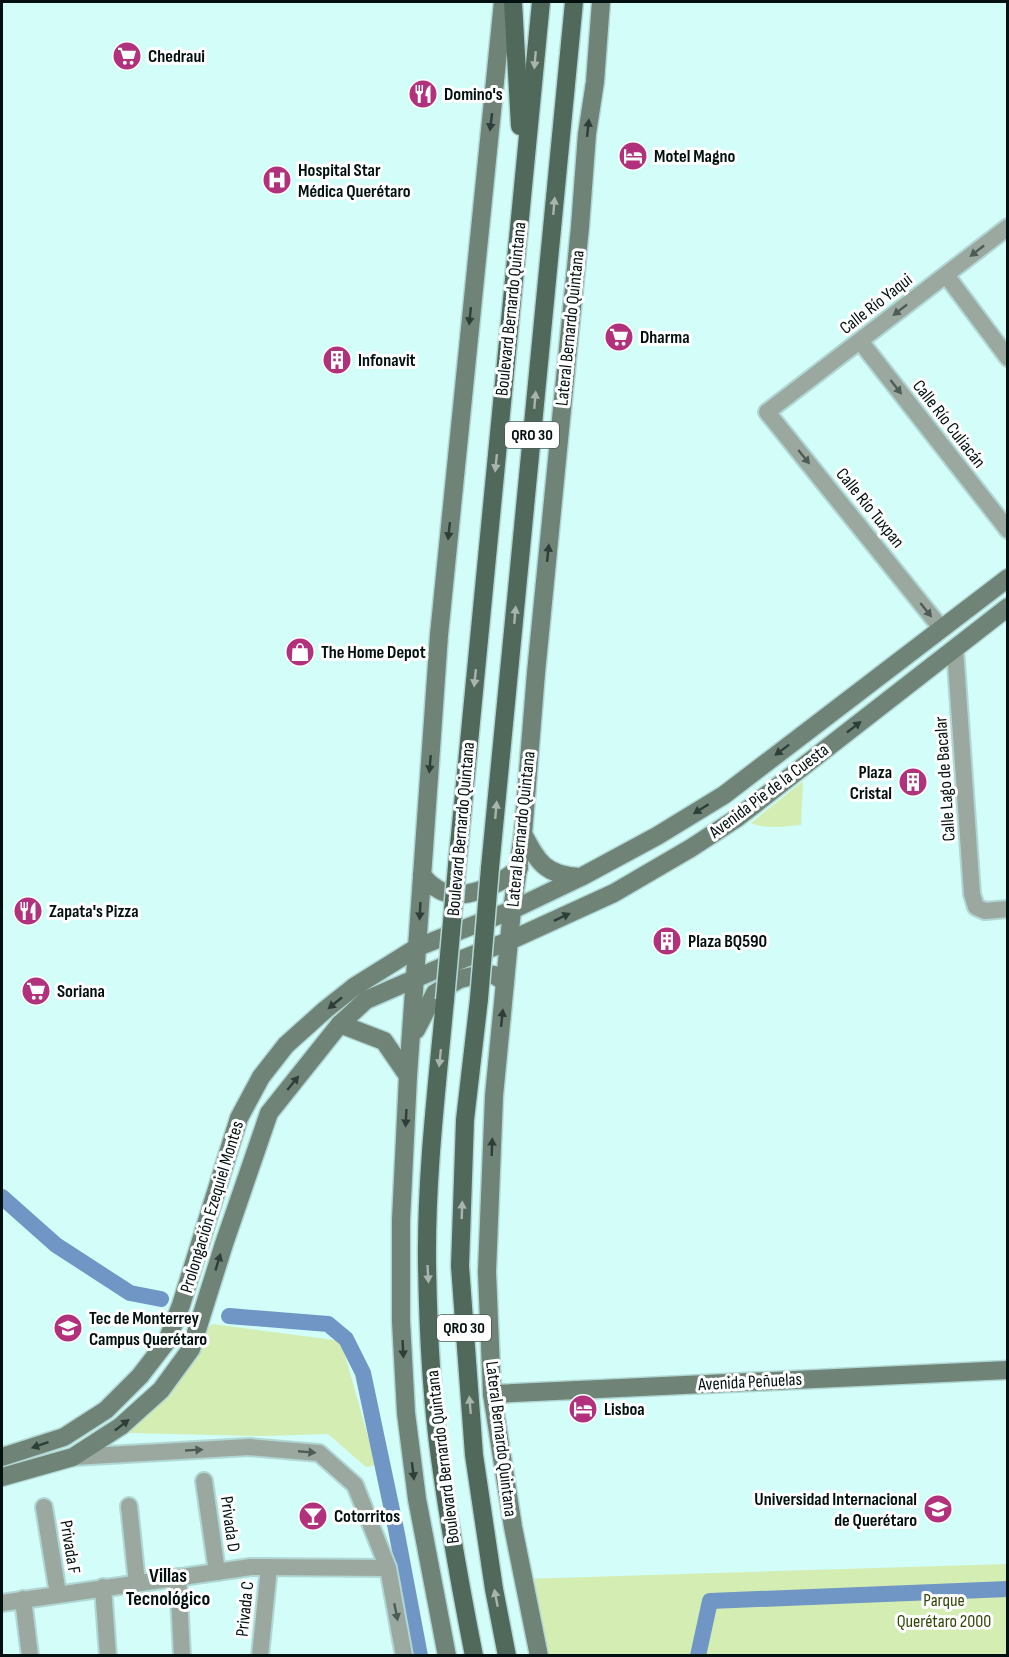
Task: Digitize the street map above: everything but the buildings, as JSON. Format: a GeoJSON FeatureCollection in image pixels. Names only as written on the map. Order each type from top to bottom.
{"type":"FeatureCollection","features":[{"type":"Feature","properties":{"kind":"main road"},"geometry":{"type":"LineString","coordinates":[[513,2],[523,188]]}},
{"type":"Feature","properties":{"kind":"main road","name":"Boulevard Bernardo Quintana"},"geometry":{"type":"LineString","coordinates":[[474,1656],[439,1457],[428,1273],[432,1134],[541,2]]}},
{"type":"Feature","properties":{"kind":"main road","name":"Boulevard Bernardo Quintana"},"geometry":{"type":"LineString","coordinates":[[507,1656],[494,1589],[474,1455],[460,1266],[465,1120],[479,999],[574,2]]}},
{"type":"Feature","properties":{"kind":"street"},"geometry":{"type":"LineString","coordinates":[[447,1656],[417,1499],[406,1413],[401,1321],[401,1239],[408,1076],[439,635],[503,2]]}},
{"type":"Feature","properties":{"kind":"street","name":"Lateral Bernardo Quintana"},"geometry":{"type":"LineString","coordinates":[[539,1656],[513,1527],[492,1394],[487,1272],[494,1096],[512,910],[523,834],[536,673],[601,2]]}},
{"type":"Feature","properties":{"kind":"street","name":"Calle Río Yaqui"},"geometry":{"type":"LineString","coordinates":[[767,412],[1008,227]]}},
{"type":"Feature","properties":{"kind":"street"},"geometry":{"type":"LineString","coordinates":[[946,275],[1005,348]]}},
{"type":"Feature","properties":{"kind":"street","name":"Calle Río Culiacán"},"geometry":{"type":"LineString","coordinates":[[860,341],[1008,530]]}},
{"type":"Feature","properties":{"kind":"street","name":"Calle Río Tuxpan"},"geometry":{"type":"LineString","coordinates":[[767,412],[941,628]]}},
{"type":"Feature","properties":{"kind":"street","name":"Avenida Pie de la Cuesta"},"geometry":{"type":"LineString","coordinates":[[418,947],[512,910],[581,877],[657,836],[724,795],[1008,578]]}},
{"type":"Feature","properties":{"kind":"street","name":"Avenida Pie de la Cuesta"},"geometry":{"type":"LineString","coordinates":[[416,978],[509,941],[614,893],[691,848],[737,818],[1008,607]]}},
{"type":"Feature","properties":{"kind":"street","name":"Calle Lago de Bacalar"},"geometry":{"type":"LineString","coordinates":[[955,648],[972,894],[976,907],[985,911],[1008,909]]}},
{"type":"Feature","properties":{"kind":"street"},"geometry":{"type":"LineString","coordinates":[[523,834],[534,856],[547,869],[561,876],[581,877]]}},
{"type":"Feature","properties":{"kind":"street"},"geometry":{"type":"LineString","coordinates":[[422,875],[437,890],[449,893],[474,892],[506,880],[519,868]]}},
{"type":"Feature","properties":{"kind":"street","name":"Prolongación Ezequiel Montes"},"geometry":{"type":"LineString","coordinates":[[73,1457],[121,1426],[161,1390],[191,1349],[269,1113],[363,992],[418,947]]}},
{"type":"Feature","properties":{"kind":"street"},"geometry":{"type":"LineString","coordinates":[[411,1038],[435,993],[460,980],[481,974],[494,975],[506,982]]}},
{"type":"Feature","properties":{"kind":"street","name":"Prolongación Ezequiel Montes"},"geometry":{"type":"LineString","coordinates":[[2,1458],[64,1437],[106,1410],[140,1376],[167,1341],[181,1305],[239,1118],[261,1077],[286,1045],[326,1010],[363,992],[416,978]]}},
{"type":"Feature","properties":{"kind":"street"},"geometry":{"type":"LineString","coordinates":[[340,1024],[384,1041],[408,1076]]}},
{"type":"Feature","properties":{"kind":"street","name":"Avenida Peñuelas"},"geometry":{"type":"LineString","coordinates":[[492,1394],[1008,1370]]}},
{"type":"Feature","properties":{"kind":"street","name":"Prolongación Ezequiel Montes"},"geometry":{"type":"LineString","coordinates":[[2,1477],[73,1457],[249,1447],[319,1453],[355,1485],[388,1568],[404,1656]]}},
{"type":"Feature","properties":{"kind":"street","name":"Privada D"},"geometry":{"type":"LineString","coordinates":[[204,1481],[217,1572]]}},
{"type":"Feature","properties":{"kind":"street"},"geometry":{"type":"LineString","coordinates":[[129,1506],[137,1583]]}},
{"type":"Feature","properties":{"kind":"street","name":"Privada F"},"geometry":{"type":"LineString","coordinates":[[44,1507],[58,1594]]}},
{"type":"Feature","properties":{"kind":"street"},"geometry":{"type":"LineString","coordinates":[[2,1603],[103,1587],[269,1567],[388,1568]]}},
{"type":"Feature","properties":{"kind":"street","name":"Privada C"},"geometry":{"type":"LineString","coordinates":[[260,1656],[269,1567]]}},
{"type":"Feature","properties":{"kind":"street"},"geometry":{"type":"LineString","coordinates":[[178,1577],[182,1656]]}},
{"type":"Feature","properties":{"kind":"street"},"geometry":{"type":"LineString","coordinates":[[103,1587],[108,1656]]}},
{"type":"Feature","properties":{"kind":"street"},"geometry":{"type":"LineString","coordinates":[[23,1599],[30,1656]]}},
{"type":"Feature","properties":{"kind":"green space"},"geometry":{"type":"Polygon","coordinates":[[[803,781],[801,825],[769,827],[751,823],[803,781]]]}},
{"type":"Feature","properties":{"kind":"green space"},"geometry":{"type":"Polygon","coordinates":[[[212,1324],[341,1341],[376,1465],[366,1467],[328,1434],[261,1436],[129,1433],[212,1324]]]}},
{"type":"Feature","properties":{"kind":"green space","name":"Parque Querétaro 2000"},"geometry":{"type":"Polygon","coordinates":[[[1007,1564],[1007,1655],[539,1655],[524,1579],[1007,1564]]]}},
{"type":"Feature","properties":{"kind":"waterway"},"geometry":{"type":"LineString","coordinates":[[2,1197],[56,1245],[130,1293],[161,1299]]}},
{"type":"Feature","properties":{"kind":"waterway"},"geometry":{"type":"LineString","coordinates":[[229,1316],[328,1324],[346,1339],[363,1373],[420,1656]]}},
{"type":"Feature","properties":{"kind":"waterway"},"geometry":{"type":"LineString","coordinates":[[698,1656],[710,1601],[1008,1589]]}},
{"type":"Feature","properties":{"kind":"place","name":"Chedraui"},"geometry":{"type":"Point","coordinates":[127,56]}},
{"type":"Feature","properties":{"kind":"place","name":"Domino's"},"geometry":{"type":"Point","coordinates":[423,94]}},
{"type":"Feature","properties":{"kind":"place","name":"Motel Magno"},"geometry":{"type":"Point","coordinates":[633,156]}},
{"type":"Feature","properties":{"kind":"place","name":"Hospital Star Médica Querétaro"},"geometry":{"type":"Point","coordinates":[277,180]}},
{"type":"Feature","properties":{"kind":"place","name":"Dharma"},"geometry":{"type":"Point","coordinates":[619,337]}},
{"type":"Feature","properties":{"kind":"place","name":"Infonavit"},"geometry":{"type":"Point","coordinates":[337,360]}},
{"type":"Feature","properties":{"kind":"place","name":"The Home Depot"},"geometry":{"type":"Point","coordinates":[300,652]}},
{"type":"Feature","properties":{"kind":"place","name":"Plaza Cristal"},"geometry":{"type":"Point","coordinates":[913,782]}},
{"type":"Feature","properties":{"kind":"place","name":"Zapata's Pizza"},"geometry":{"type":"Point","coordinates":[28,911]}},
{"type":"Feature","properties":{"kind":"place","name":"Plaza BQ590"},"geometry":{"type":"Point","coordinates":[667,941]}},
{"type":"Feature","properties":{"kind":"place","name":"Soriana"},"geometry":{"type":"Point","coordinates":[36,991]}},
{"type":"Feature","properties":{"kind":"place","name":"Tec de Monterrey Campus Querétaro"},"geometry":{"type":"Point","coordinates":[68,1328]}},
{"type":"Feature","properties":{"kind":"place","name":"Lisboa"},"geometry":{"type":"Point","coordinates":[583,1409]}},
{"type":"Feature","properties":{"kind":"place","name":"Universidad Internacional de Querétaro"},"geometry":{"type":"Point","coordinates":[938,1509]}},
{"type":"Feature","properties":{"kind":"place","name":"Cotorritos"},"geometry":{"type":"Point","coordinates":[313,1516]}},
{"type":"Feature","properties":{"kind":"district","name":"Villas Tecnológico"},"geometry":{"type":"Point","coordinates":[168,1588]}}]}
